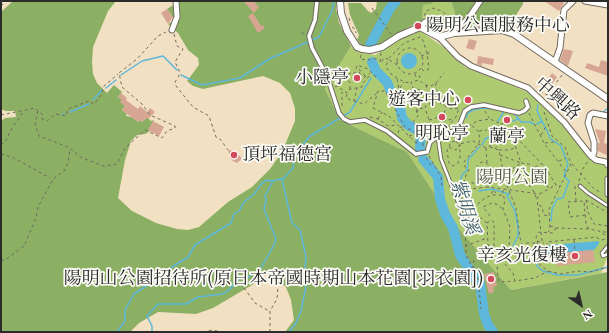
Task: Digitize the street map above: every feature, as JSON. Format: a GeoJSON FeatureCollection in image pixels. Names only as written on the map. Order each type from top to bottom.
{"type":"FeatureCollection","features":[{"type":"Feature","properties":{"kind":"street"},"geometry":{"type":"LineString","coordinates":[[172,30],[177,17],[176,1]]}},
{"type":"Feature","properties":{"kind":"street"},"geometry":{"type":"LineString","coordinates":[[317,1],[314,20],[309,36],[315,55],[322,63],[339,112],[344,119],[355,122],[365,120],[396,137],[416,154],[427,152],[430,142],[434,139],[454,132],[459,127],[465,111],[471,107],[492,106],[519,113],[528,107],[526,101]]}},
{"type":"Feature","properties":{"kind":"street"},"geometry":{"type":"LineString","coordinates":[[340,1],[341,13],[347,31],[357,46],[362,49],[370,50],[382,47],[399,36],[420,27],[425,22],[430,22],[446,28],[458,26],[468,19],[480,1]]}},
{"type":"Feature","properties":{"kind":"street"},"geometry":{"type":"LineString","coordinates":[[555,62],[560,48],[564,10],[573,1]]}},
{"type":"Feature","properties":{"kind":"street"},"geometry":{"type":"LineString","coordinates":[[585,1],[608,5]]}},
{"type":"Feature","properties":{"kind":"street"},"geometry":{"type":"LineString","coordinates":[[420,27],[439,37],[454,33],[502,30],[514,34],[608,99]]}},
{"type":"Feature","properties":{"kind":"street","name":"中興路"},"geometry":{"type":"LineString","coordinates":[[439,37],[458,57],[471,66],[528,88],[564,122],[590,157],[606,162],[608,166]]}},
{"type":"Feature","properties":{"kind":"street"},"geometry":{"type":"LineString","coordinates":[[590,157],[594,152],[594,142],[588,123],[590,115],[593,113],[608,116]]}},
{"type":"Feature","properties":{"kind":"street"},"geometry":{"type":"LineString","coordinates":[[607,194],[608,180]]}},
{"type":"Feature","properties":{"kind":"lane"},"geometry":{"type":"LineString","coordinates":[[438,138],[441,160],[460,207],[461,217],[464,222],[470,220],[472,212],[460,207]]}},
{"type":"Feature","properties":{"kind":"lane"},"geometry":{"type":"LineString","coordinates":[[580,186],[608,206]]}},
{"type":"Feature","properties":{"kind":"lane"},"geometry":{"type":"LineString","coordinates":[[608,246],[602,253],[603,256],[608,254]]}},
{"type":"Feature","properties":{"kind":"path"},"geometry":{"type":"LineString","coordinates":[[1,6],[6,1]]}},
{"type":"Feature","properties":{"kind":"path"},"geometry":{"type":"LineString","coordinates":[[372,8],[391,34]]}},
{"type":"Feature","properties":{"kind":"path"},"geometry":{"type":"LineString","coordinates":[[424,12],[432,8],[442,11],[458,26]]}},
{"type":"Feature","properties":{"kind":"path"},"geometry":{"type":"LineString","coordinates":[[1,115],[35,108],[42,114],[42,119],[47,121],[56,114],[66,116],[68,110],[90,101],[94,104],[102,94],[103,87],[137,60],[158,36],[172,30],[177,46],[183,49],[175,62],[179,70],[179,76],[175,82],[176,86],[193,107],[209,116],[216,137],[220,139],[228,150]]}},
{"type":"Feature","properties":{"kind":"path"},"geometry":{"type":"LineString","coordinates":[[419,80],[411,83],[404,82],[392,75],[386,66],[388,59],[404,43],[420,37],[422,38],[428,53],[429,69],[424,71],[421,68]]}},
{"type":"Feature","properties":{"kind":"path"},"geometry":{"type":"LineString","coordinates":[[382,47],[380,57],[381,64],[384,58],[388,59],[406,74],[414,73],[421,68]]}},
{"type":"Feature","properties":{"kind":"path"},"geometry":{"type":"LineString","coordinates":[[357,76],[355,73],[355,67],[359,65],[362,49]]}},
{"type":"Feature","properties":{"kind":"path"},"geometry":{"type":"LineString","coordinates":[[397,65],[398,56],[404,50],[415,50],[421,56],[421,68]]}},
{"type":"Feature","properties":{"kind":"path"},"geometry":{"type":"LineString","coordinates":[[421,56],[432,52]]}},
{"type":"Feature","properties":{"kind":"path"},"geometry":{"type":"LineString","coordinates":[[360,59],[370,60],[380,57]]}},
{"type":"Feature","properties":{"kind":"path"},"geometry":{"type":"LineString","coordinates":[[359,65],[368,69],[378,79]]}},
{"type":"Feature","properties":{"kind":"path"},"geometry":{"type":"LineString","coordinates":[[350,89],[362,87],[364,81],[365,76],[360,69],[361,80],[364,81]]}},
{"type":"Feature","properties":{"kind":"path"},"geometry":{"type":"LineString","coordinates":[[537,94],[539,91],[547,95],[565,69]]}},
{"type":"Feature","properties":{"kind":"path"},"geometry":{"type":"LineString","coordinates":[[38,110],[34,123],[39,136],[70,149],[82,158],[104,166],[117,164],[125,148],[145,130],[162,138],[167,131],[175,128],[175,126],[156,119],[122,87],[119,73]]}},
{"type":"Feature","properties":{"kind":"path"},"geometry":{"type":"LineString","coordinates":[[355,73],[350,73],[345,79],[350,82],[350,89],[346,98],[364,104],[378,93],[378,91],[385,91],[387,98],[392,103],[405,127]]}},
{"type":"Feature","properties":{"kind":"path"},"geometry":{"type":"LineString","coordinates":[[365,76],[371,73]]}},
{"type":"Feature","properties":{"kind":"path"},"geometry":{"type":"LineString","coordinates":[[364,81],[371,73]]}},
{"type":"Feature","properties":{"kind":"path"},"geometry":{"type":"LineString","coordinates":[[414,73],[416,77],[420,76],[419,80],[431,86],[436,83],[444,73]]}},
{"type":"Feature","properties":{"kind":"path"},"geometry":{"type":"LineString","coordinates":[[397,78],[398,89],[406,93],[410,93],[412,96],[417,95]]}},
{"type":"Feature","properties":{"kind":"path"},"geometry":{"type":"LineString","coordinates":[[400,89],[404,82]]}},
{"type":"Feature","properties":{"kind":"path"},"geometry":{"type":"LineString","coordinates":[[411,83],[413,88],[418,91],[420,90],[425,100],[431,96]]}},
{"type":"Feature","properties":{"kind":"path"},"geometry":{"type":"LineString","coordinates":[[436,83],[435,89],[438,94],[432,103],[426,105],[425,108],[417,109],[418,116],[412,123],[422,129],[431,126],[441,129],[454,126],[468,127],[472,126],[477,121],[490,119],[501,124],[506,123],[508,129],[542,164],[556,185]]}},
{"type":"Feature","properties":{"kind":"path"},"geometry":{"type":"LineString","coordinates":[[427,85],[426,89],[431,96],[446,106],[451,108],[459,108],[455,119],[449,125],[450,127]]}},
{"type":"Feature","properties":{"kind":"path"},"geometry":{"type":"LineString","coordinates":[[330,89],[337,86],[342,91],[347,93]]}},
{"type":"Feature","properties":{"kind":"path"},"geometry":{"type":"LineString","coordinates":[[354,101],[357,88]]}},
{"type":"Feature","properties":{"kind":"path"},"geometry":{"type":"LineString","coordinates":[[410,93],[413,88]]}},
{"type":"Feature","properties":{"kind":"path"},"geometry":{"type":"LineString","coordinates":[[339,112],[342,105],[342,91]]}},
{"type":"Feature","properties":{"kind":"path"},"geometry":{"type":"LineString","coordinates":[[417,114],[414,101],[411,101],[417,98],[418,91]]}},
{"type":"Feature","properties":{"kind":"path"},"geometry":{"type":"LineString","coordinates":[[378,93],[373,108],[383,111],[416,143],[417,146]]}},
{"type":"Feature","properties":{"kind":"path"},"geometry":{"type":"LineString","coordinates":[[414,101],[422,95]]}},
{"type":"Feature","properties":{"kind":"path"},"geometry":{"type":"LineString","coordinates":[[446,106],[444,113],[447,117],[446,119]]}},
{"type":"Feature","properties":{"kind":"path"},"geometry":{"type":"LineString","coordinates":[[531,106],[529,114],[540,136],[559,161],[565,172],[565,177],[549,209],[550,230],[548,232]]}},
{"type":"Feature","properties":{"kind":"path"},"geometry":{"type":"LineString","coordinates":[[543,107],[552,136],[556,141],[565,147],[571,164],[594,189],[607,194]]}},
{"type":"Feature","properties":{"kind":"path"},"geometry":{"type":"LineString","coordinates":[[425,108],[431,126]]}},
{"type":"Feature","properties":{"kind":"path"},"geometry":{"type":"LineString","coordinates":[[484,109],[490,119]]}},
{"type":"Feature","properties":{"kind":"path"},"geometry":{"type":"LineString","coordinates":[[1,145],[8,138],[9,133],[23,111]]}},
{"type":"Feature","properties":{"kind":"path"},"geometry":{"type":"LineString","coordinates":[[378,119],[383,111]]}},
{"type":"Feature","properties":{"kind":"path"},"geometry":{"type":"LineString","coordinates":[[429,120],[438,116],[439,114],[444,113]]}},
{"type":"Feature","properties":{"kind":"path"},"geometry":{"type":"LineString","coordinates":[[438,116],[439,120],[442,121],[446,119],[455,119]]}},
{"type":"Feature","properties":{"kind":"path"},"geometry":{"type":"LineString","coordinates":[[372,117],[388,126],[398,125]]}},
{"type":"Feature","properties":{"kind":"path"},"geometry":{"type":"LineString","coordinates":[[501,124],[504,131],[513,139],[521,164]]}},
{"type":"Feature","properties":{"kind":"path"},"geometry":{"type":"LineString","coordinates":[[464,162],[479,143],[478,131],[472,126]]}},
{"type":"Feature","properties":{"kind":"path"},"geometry":{"type":"LineString","coordinates":[[540,136],[546,127],[549,126]]}},
{"type":"Feature","properties":{"kind":"path"},"geometry":{"type":"LineString","coordinates":[[400,127],[405,127],[418,134]]}},
{"type":"Feature","properties":{"kind":"path"},"geometry":{"type":"LineString","coordinates":[[396,137],[400,127]]}},
{"type":"Feature","properties":{"kind":"path"},"geometry":{"type":"LineString","coordinates":[[426,128],[425,136],[430,142]]}},
{"type":"Feature","properties":{"kind":"path"},"geometry":{"type":"LineString","coordinates":[[422,129],[424,139],[423,149]]}},
{"type":"Feature","properties":{"kind":"path"},"geometry":{"type":"LineString","coordinates":[[504,131],[508,129]]}},
{"type":"Feature","properties":{"kind":"path"},"geometry":{"type":"LineString","coordinates":[[478,131],[487,130]]}},
{"type":"Feature","properties":{"kind":"path"},"geometry":{"type":"LineString","coordinates":[[503,137],[504,131]]}},
{"type":"Feature","properties":{"kind":"path"},"geometry":{"type":"LineString","coordinates":[[454,132],[455,141]]}},
{"type":"Feature","properties":{"kind":"path"},"geometry":{"type":"LineString","coordinates":[[409,136],[418,134]]}},
{"type":"Feature","properties":{"kind":"path"},"geometry":{"type":"LineString","coordinates":[[416,143],[418,140],[418,134]]}},
{"type":"Feature","properties":{"kind":"path"},"geometry":{"type":"LineString","coordinates":[[495,149],[499,143],[499,137]]}},
{"type":"Feature","properties":{"kind":"path"},"geometry":{"type":"LineString","coordinates":[[455,141],[460,144],[473,141],[486,148],[490,147],[494,143],[493,138],[503,137],[513,139]]}},
{"type":"Feature","properties":{"kind":"path"},"geometry":{"type":"LineString","coordinates":[[455,141],[451,142],[447,151],[450,163],[455,166],[460,158],[460,144]]}},
{"type":"Feature","properties":{"kind":"path"},"geometry":{"type":"LineString","coordinates":[[544,143],[556,141]]}},
{"type":"Feature","properties":{"kind":"path"},"geometry":{"type":"LineString","coordinates":[[450,147],[455,150],[459,148],[460,144]]}},
{"type":"Feature","properties":{"kind":"path"},"geometry":{"type":"LineString","coordinates":[[490,147],[499,150],[516,148]]}},
{"type":"Feature","properties":{"kind":"path"},"geometry":{"type":"LineString","coordinates":[[486,148],[487,163],[490,168],[486,173],[480,174],[477,168],[480,163],[487,163]]}},
{"type":"Feature","properties":{"kind":"path"},"geometry":{"type":"LineString","coordinates":[[1,260],[5,260],[24,246],[33,226],[38,207],[46,190],[53,180],[64,171],[68,163],[70,149]]}},
{"type":"Feature","properties":{"kind":"path"},"geometry":{"type":"LineString","coordinates":[[499,150],[500,163],[505,169],[506,173],[504,178],[516,208],[522,245]]}},
{"type":"Feature","properties":{"kind":"path"},"geometry":{"type":"LineString","coordinates":[[427,152],[441,177],[440,185]]}},
{"type":"Feature","properties":{"kind":"path"},"geometry":{"type":"LineString","coordinates":[[1,154],[12,157],[50,178]]}},
{"type":"Feature","properties":{"kind":"path"},"geometry":{"type":"LineString","coordinates":[[500,155],[521,164],[529,164],[544,178],[549,188]]}},
{"type":"Feature","properties":{"kind":"path"},"geometry":{"type":"LineString","coordinates":[[430,156],[427,158],[430,164],[432,166],[435,164]]}},
{"type":"Feature","properties":{"kind":"path"},"geometry":{"type":"LineString","coordinates":[[559,161],[568,157]]}},
{"type":"Feature","properties":{"kind":"path"},"geometry":{"type":"LineString","coordinates":[[580,186],[580,175],[590,157]]}},
{"type":"Feature","properties":{"kind":"path"},"geometry":{"type":"LineString","coordinates":[[459,190],[464,184],[469,170],[460,158]]}},
{"type":"Feature","properties":{"kind":"path"},"geometry":{"type":"LineString","coordinates":[[505,169],[511,169],[521,164]]}},
{"type":"Feature","properties":{"kind":"path"},"geometry":{"type":"LineString","coordinates":[[534,168],[542,164]]}},
{"type":"Feature","properties":{"kind":"path"},"geometry":{"type":"LineString","coordinates":[[565,172],[571,164]]}},
{"type":"Feature","properties":{"kind":"path"},"geometry":{"type":"LineString","coordinates":[[511,169],[520,175],[537,199],[539,205],[542,241]]}},
{"type":"Feature","properties":{"kind":"path"},"geometry":{"type":"LineString","coordinates":[[486,173],[489,178],[488,187]]}},
{"type":"Feature","properties":{"kind":"path"},"geometry":{"type":"LineString","coordinates":[[464,184],[474,183],[485,178],[500,176],[504,178]]}},
{"type":"Feature","properties":{"kind":"path"},"geometry":{"type":"LineString","coordinates":[[537,199],[540,194],[549,188],[556,185],[561,186]]}},
{"type":"Feature","properties":{"kind":"path"},"geometry":{"type":"LineString","coordinates":[[575,186],[576,202]]}},
{"type":"Feature","properties":{"kind":"path"},"geometry":{"type":"LineString","coordinates":[[499,195],[492,190],[492,194],[479,202],[477,207],[473,208],[464,202],[461,197],[470,189],[488,187],[540,194]]}},
{"type":"Feature","properties":{"kind":"path"},"geometry":{"type":"LineString","coordinates":[[503,190],[505,200],[503,209]]}},
{"type":"Feature","properties":{"kind":"path"},"geometry":{"type":"LineString","coordinates":[[492,194],[503,195]]}},
{"type":"Feature","properties":{"kind":"path"},"geometry":{"type":"LineString","coordinates":[[585,215],[570,217],[568,202],[586,200]]}},
{"type":"Feature","properties":{"kind":"path"},"geometry":{"type":"LineString","coordinates":[[586,200],[608,213],[608,220]]}},
{"type":"Feature","properties":{"kind":"path"},"geometry":{"type":"LineString","coordinates":[[586,200],[588,212],[594,224],[608,226]]}},
{"type":"Feature","properties":{"kind":"path"},"geometry":{"type":"LineString","coordinates":[[584,201],[586,224],[589,229]]}},
{"type":"Feature","properties":{"kind":"path"},"geometry":{"type":"LineString","coordinates":[[490,216],[483,207],[492,203],[499,205],[503,209],[510,227],[509,248]]}},
{"type":"Feature","properties":{"kind":"path"},"geometry":{"type":"LineString","coordinates":[[539,205],[542,207],[544,215],[549,216]]}},
{"type":"Feature","properties":{"kind":"path"},"geometry":{"type":"LineString","coordinates":[[470,220],[482,218],[487,223],[488,245],[494,250],[499,252],[509,248],[515,249]]}},
{"type":"Feature","properties":{"kind":"path"},"geometry":{"type":"LineString","coordinates":[[487,223],[491,220],[494,222],[496,232],[493,238],[494,250]]}},
{"type":"Feature","properties":{"kind":"path"},"geometry":{"type":"LineString","coordinates":[[464,222],[466,255],[478,279],[481,309]]}},
{"type":"Feature","properties":{"kind":"path"},"geometry":{"type":"LineString","coordinates":[[549,226],[556,228],[589,229],[602,233],[608,238]]}},
{"type":"Feature","properties":{"kind":"path"},"geometry":{"type":"LineString","coordinates":[[556,228],[553,233],[541,232],[536,237],[536,242],[541,255],[547,258],[556,259]]}},
{"type":"Feature","properties":{"kind":"path"},"geometry":{"type":"LineString","coordinates":[[602,233],[608,232]]}},
{"type":"Feature","properties":{"kind":"path"},"geometry":{"type":"LineString","coordinates":[[547,258],[547,242],[596,237],[601,240],[608,238]]}},
{"type":"Feature","properties":{"kind":"path"},"geometry":{"type":"LineString","coordinates":[[466,246],[487,238]]}},
{"type":"Feature","properties":{"kind":"path"},"geometry":{"type":"LineString","coordinates":[[574,240],[575,252]]}},
{"type":"Feature","properties":{"kind":"path"},"geometry":{"type":"LineString","coordinates":[[506,250],[512,252],[522,245],[532,242],[544,243]]}},
{"type":"Feature","properties":{"kind":"path"},"geometry":{"type":"LineString","coordinates":[[499,252],[505,264],[513,273],[515,282]]}},
{"type":"Feature","properties":{"kind":"path"},"geometry":{"type":"LineString","coordinates":[[500,254],[497,269],[499,282],[523,281],[545,273],[548,270]]}},
{"type":"Feature","properties":{"kind":"path"},"geometry":{"type":"LineString","coordinates":[[541,255],[538,258],[540,265],[548,270],[561,274],[578,271],[590,272],[608,267]]}},
{"type":"Feature","properties":{"kind":"path"},"geometry":{"type":"LineString","coordinates":[[473,270],[474,258]]}},
{"type":"Feature","properties":{"kind":"path"},"geometry":{"type":"LineString","coordinates":[[270,332],[270,311],[278,299],[278,287]]}},
{"type":"Feature","properties":{"kind":"path"},"geometry":{"type":"LineString","coordinates":[[244,288],[256,304],[270,311]]}},
{"type":"Feature","properties":{"kind":"path"},"geometry":{"type":"LineString","coordinates":[[203,332],[222,332]]}},
{"type":"Feature","properties":{"kind":"green space"},"geometry":{"type":"Polygon","coordinates":[[[13,1],[116,1],[108,11],[93,47],[93,74],[97,83],[107,93],[114,85],[122,92],[118,97],[128,102],[122,110],[127,114],[126,116],[132,117],[138,122],[140,120],[142,122],[147,117],[151,121],[154,120],[149,130],[150,131],[145,134],[137,135],[131,141],[125,160],[118,198],[132,211],[156,223],[177,229],[188,230],[199,227],[228,202],[252,187],[270,169],[282,152],[295,121],[295,108],[290,93],[280,83],[263,76],[203,89],[193,86],[187,81],[199,65],[198,58],[188,50],[178,33],[168,24],[175,20],[167,9],[179,1],[337,1],[336,9],[339,23],[351,46],[325,89],[340,120],[407,152],[454,223],[511,290],[608,272],[608,332],[285,332],[294,320],[291,300],[286,287],[270,274],[264,274],[252,285],[213,308],[196,314],[158,312],[139,323],[130,332],[1,332],[1,121],[5,118],[16,117],[15,111],[6,111],[1,109],[1,12],[13,1]]]}},
{"type":"Feature","properties":{"kind":"green space"},"geometry":{"type":"Polygon","coordinates":[[[377,1],[434,1],[431,4],[423,5],[422,21],[379,45],[367,47],[362,46],[357,40],[359,35],[350,15],[348,3],[361,3],[371,13],[376,9],[377,1]]]}},
{"type":"Feature","properties":{"kind":"green space"},"geometry":{"type":"Polygon","coordinates":[[[434,1],[451,1],[455,13],[452,25],[446,26],[422,21],[423,5],[431,4],[434,1]]]}},
{"type":"Feature","properties":{"kind":"green space"},"geometry":{"type":"Polygon","coordinates":[[[451,1],[523,1],[523,4],[513,20],[506,25],[496,26],[495,20],[477,22],[477,28],[452,25],[455,13],[451,1]]]}},
{"type":"Feature","properties":{"kind":"green space","name":"陽明公園"},"geometry":{"type":"Polygon","coordinates":[[[420,31],[448,50],[465,67],[528,92],[569,130],[588,158],[603,164],[607,168],[608,174],[605,186],[608,198],[608,256],[601,273],[511,290],[454,223],[407,152],[340,120],[325,89],[351,46],[358,52],[375,55],[404,36],[420,31]]]}},
{"type":"Feature","properties":{"kind":"water"},"geometry":{"type":"Polygon","coordinates":[[[409,53],[415,55],[417,61],[415,67],[409,69],[403,67],[401,61],[403,55],[409,53]]]}},
{"type":"Feature","properties":{"kind":"water"},"geometry":{"type":"Polygon","coordinates":[[[599,241],[599,244],[594,250],[547,254],[549,245],[599,241]]]}},
{"type":"Feature","properties":{"kind":"building"},"geometry":{"type":"Polygon","coordinates":[[[243,1],[257,1],[255,3],[259,7],[254,13],[243,1]]]}},
{"type":"Feature","properties":{"kind":"building"},"geometry":{"type":"Polygon","coordinates":[[[544,1],[561,1],[564,3],[559,11],[544,1]]]}},
{"type":"Feature","properties":{"kind":"building"},"geometry":{"type":"Polygon","coordinates":[[[167,9],[173,17],[168,24],[161,13],[167,9]]]}},
{"type":"Feature","properties":{"kind":"building"},"geometry":{"type":"Polygon","coordinates":[[[253,13],[261,26],[263,25],[265,28],[258,33],[248,16],[253,13]]]}},
{"type":"Feature","properties":{"kind":"building"},"geometry":{"type":"Polygon","coordinates":[[[495,20],[496,26],[477,27],[477,22],[495,20]]]}},
{"type":"Feature","properties":{"kind":"building"},"geometry":{"type":"Polygon","coordinates":[[[469,39],[477,41],[474,50],[466,48],[469,39]]]}},
{"type":"Feature","properties":{"kind":"building"},"geometry":{"type":"Polygon","coordinates":[[[564,49],[573,51],[568,66],[560,60],[564,49]]]}},
{"type":"Feature","properties":{"kind":"building"},"geometry":{"type":"Polygon","coordinates":[[[478,56],[494,59],[493,65],[482,63],[482,66],[477,64],[478,56]]]}},
{"type":"Feature","properties":{"kind":"building"},"geometry":{"type":"Polygon","coordinates":[[[601,60],[608,62],[608,76],[585,68],[587,63],[599,67],[601,60]]]}},
{"type":"Feature","properties":{"kind":"building"},"geometry":{"type":"Polygon","coordinates":[[[552,73],[557,77],[550,87],[545,83],[552,73]]]}},
{"type":"Feature","properties":{"kind":"building"},"geometry":{"type":"Polygon","coordinates":[[[121,93],[127,98],[126,100],[138,109],[140,106],[147,112],[150,108],[155,112],[148,119],[146,118],[142,122],[140,120],[138,122],[122,110],[125,106],[120,102],[122,100],[118,97],[121,93]]]}},
{"type":"Feature","properties":{"kind":"building"},"geometry":{"type":"Polygon","coordinates":[[[153,121],[164,127],[159,136],[148,130],[153,121]]]}},
{"type":"Feature","properties":{"kind":"building"},"geometry":{"type":"Polygon","coordinates":[[[595,129],[606,131],[604,143],[608,144],[608,156],[598,151],[598,143],[600,143],[595,129]]]}},
{"type":"Feature","properties":{"kind":"building","name":"頂坪福德宮"},"geometry":{"type":"Polygon","coordinates":[[[228,150],[236,151],[242,159],[237,163],[233,161],[230,158],[228,150]]]}},
{"type":"Feature","properties":{"kind":"building","name":"辛亥光復樓"},"geometry":{"type":"Polygon","coordinates":[[[593,250],[595,262],[557,266],[556,253],[593,250]]]}},
{"type":"Feature","properties":{"kind":"building","name":"陽明山公園招待所(原日本帝國時期山本花園[羽衣園])"},"geometry":{"type":"Polygon","coordinates":[[[494,272],[497,286],[493,287],[494,292],[489,294],[484,274],[494,272]]]}},
{"type":"Feature","properties":{"kind":"waterway"},"geometry":{"type":"LineString","coordinates":[[181,75],[202,85],[240,78],[269,59],[319,37],[332,11],[334,1]]}},
{"type":"Feature","properties":{"kind":"waterway","name":"紫明溪"},"geometry":{"type":"LineString","coordinates":[[370,45],[390,8],[396,1]]}},
{"type":"Feature","properties":{"kind":"waterway"},"geometry":{"type":"LineString","coordinates":[[121,75],[142,61],[163,56],[177,70]]}},
{"type":"Feature","properties":{"kind":"waterway","name":"紫明溪"},"geometry":{"type":"LineString","coordinates":[[372,62],[376,71],[387,82],[391,92],[399,102],[402,118],[408,125],[421,132],[420,149]]}},
{"type":"Feature","properties":{"kind":"waterway"},"geometry":{"type":"LineString","coordinates":[[289,332],[296,323],[301,311],[308,276],[305,269],[306,257],[300,230],[292,223],[282,180],[293,168],[295,154],[310,136],[350,112],[371,78]]}},
{"type":"Feature","properties":{"kind":"waterway"},"geometry":{"type":"LineString","coordinates":[[106,88],[116,80]]}},
{"type":"Feature","properties":{"kind":"waterway"},"geometry":{"type":"LineString","coordinates":[[93,100],[102,90]]}},
{"type":"Feature","properties":{"kind":"waterway"},"geometry":{"type":"LineString","coordinates":[[70,112],[89,104]]}},
{"type":"Feature","properties":{"kind":"waterway"},"geometry":{"type":"LineString","coordinates":[[538,105],[537,111],[551,139],[561,146],[568,164],[564,176],[569,181],[563,198],[557,199],[552,209],[551,221]]}},
{"type":"Feature","properties":{"kind":"waterway"},"geometry":{"type":"LineString","coordinates":[[466,118],[468,113],[473,110],[483,108],[495,109]]}},
{"type":"Feature","properties":{"kind":"waterway"},"geometry":{"type":"LineString","coordinates":[[602,113],[608,108]]}},
{"type":"Feature","properties":{"kind":"waterway"},"geometry":{"type":"LineString","coordinates":[[498,121],[504,111],[515,114],[521,122],[530,122],[534,124]]}},
{"type":"Feature","properties":{"kind":"waterway"},"geometry":{"type":"LineString","coordinates":[[513,121],[518,119]]}},
{"type":"Feature","properties":{"kind":"waterway"},"geometry":{"type":"LineString","coordinates":[[537,124],[542,121]]}},
{"type":"Feature","properties":{"kind":"waterway"},"geometry":{"type":"LineString","coordinates":[[482,145],[485,139],[491,136]]}},
{"type":"Feature","properties":{"kind":"waterway"},"geometry":{"type":"LineString","coordinates":[[461,195],[459,187],[462,175],[467,170],[468,160],[479,147]]}},
{"type":"Feature","properties":{"kind":"waterway","name":"紫明溪"},"geometry":{"type":"LineString","coordinates":[[423,159],[438,177],[440,199],[445,214],[453,228],[460,255],[480,283],[484,314],[488,325],[493,332]]}},
{"type":"Feature","properties":{"kind":"waterway"},"geometry":{"type":"LineString","coordinates":[[117,332],[125,321],[125,310],[134,294],[157,279],[168,278],[172,267],[188,257],[195,245],[231,223],[234,214],[240,210],[243,203],[254,194],[262,183],[267,180],[273,181],[284,178]]}},
{"type":"Feature","properties":{"kind":"waterway"},"geometry":{"type":"LineString","coordinates":[[152,332],[152,326],[147,316],[158,304],[186,304],[198,297],[222,294],[228,291],[240,278],[249,277],[261,268],[276,239],[264,209],[266,200],[265,196],[273,181]]}},
{"type":"Feature","properties":{"kind":"waterway"},"geometry":{"type":"LineString","coordinates":[[479,191],[492,189],[509,194],[507,196],[515,211],[518,227],[518,236],[513,246]]}},
{"type":"Feature","properties":{"kind":"waterway"},"geometry":{"type":"LineString","coordinates":[[534,258],[537,266],[543,271],[557,275],[578,275],[608,267]]}},
{"type":"Feature","properties":{"kind":"place","name":"陽明公園服務中心"},"geometry":{"type":"Point","coordinates":[418,26]}},
{"type":"Feature","properties":{"kind":"place","name":"小隱亭"},"geometry":{"type":"Point","coordinates":[357,78]}},
{"type":"Feature","properties":{"kind":"place","name":"遊客中心"},"geometry":{"type":"Point","coordinates":[468,100]}},
{"type":"Feature","properties":{"kind":"place","name":"明恥亭"},"geometry":{"type":"Point","coordinates":[442,117]}},
{"type":"Feature","properties":{"kind":"place","name":"蘭亭"},"geometry":{"type":"Point","coordinates":[507,120]}},
{"type":"Feature","properties":{"kind":"place","name":"頂坪福德宮"},"geometry":{"type":"Point","coordinates":[234,155]}},
{"type":"Feature","properties":{"kind":"place","name":"辛亥光復樓"},"geometry":{"type":"Point","coordinates":[575,256]}},
{"type":"Feature","properties":{"kind":"place","name":"陽明山公園招待所(原日本帝國時期山本花園[羽衣園])"},"geometry":{"type":"Point","coordinates":[491,279]}}]}
